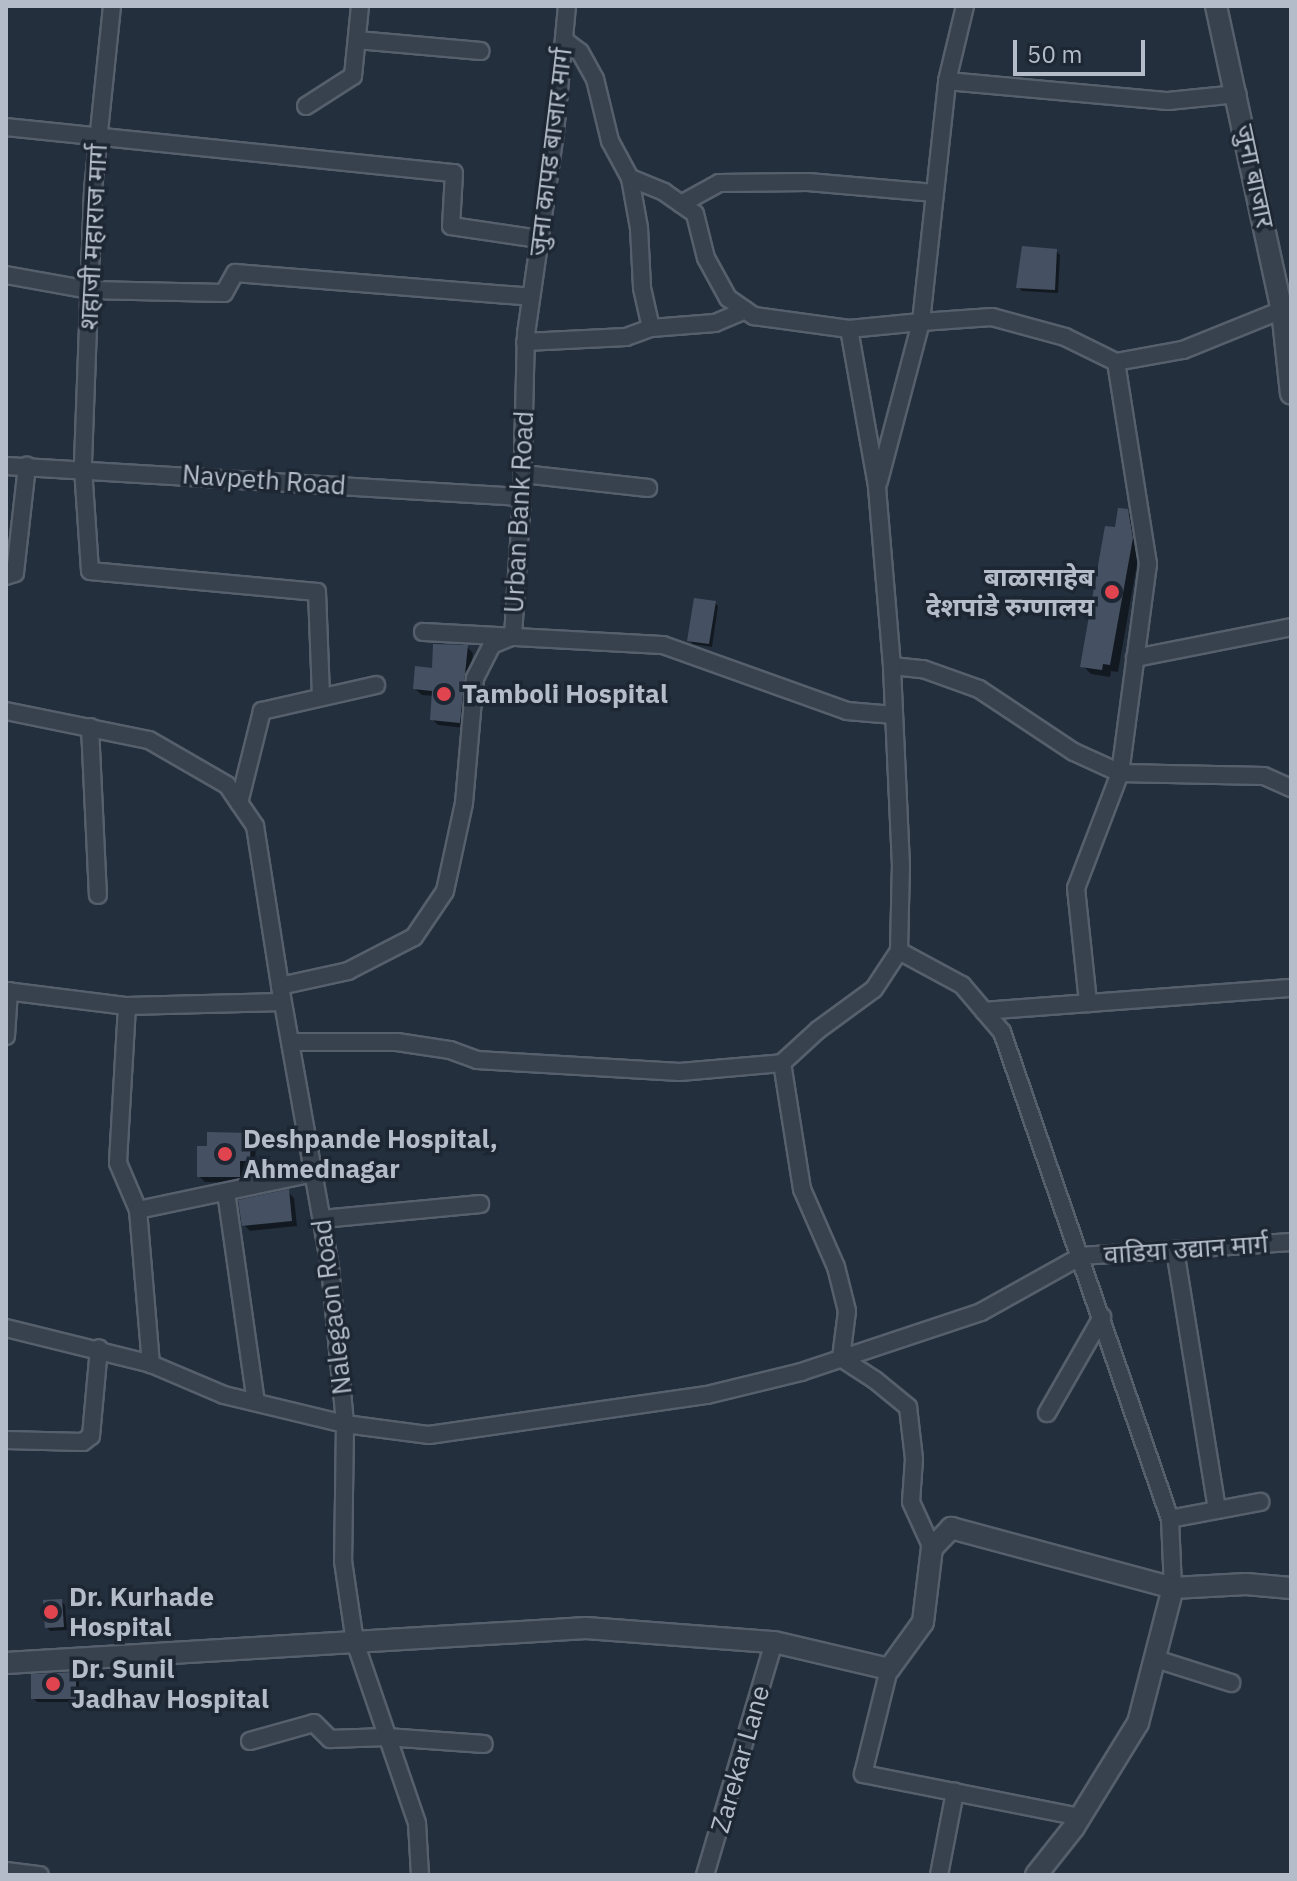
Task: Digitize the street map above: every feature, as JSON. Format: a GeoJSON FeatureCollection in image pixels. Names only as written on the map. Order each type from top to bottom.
{"type":"FeatureCollection","features":[{"type":"Feature","properties":{"kind":"street","name":"शहाजी महाराज मार्ग"},"geometry":{"type":"LineString","coordinates":[[112,6],[98,135],[89,290],[83,468],[90,571],[317,592],[321,697]]}},
{"type":"Feature","properties":{"kind":"street"},"geometry":{"type":"LineString","coordinates":[[306,106],[353,76],[360,6]]}},
{"type":"Feature","properties":{"kind":"street","name":"जुना कापड बाजार मार्ग"},"geometry":{"type":"LineString","coordinates":[[531,297],[567,6]]}},
{"type":"Feature","properties":{"kind":"street"},"geometry":{"type":"LineString","coordinates":[[877,486],[921,322],[947,81],[965,6]]}},
{"type":"Feature","properties":{"kind":"street","name":"जुना बाजार"},"geometry":{"type":"LineString","coordinates":[[1216,6],[1287,311],[1291,394]]}},
{"type":"Feature","properties":{"kind":"street"},"geometry":{"type":"LineString","coordinates":[[357,40],[481,51]]}},
{"type":"Feature","properties":{"kind":"street"},"geometry":{"type":"LineString","coordinates":[[564,40],[580,52],[595,79],[610,141],[630,178],[651,328]]}},
{"type":"Feature","properties":{"kind":"street"},"geometry":{"type":"LineString","coordinates":[[947,81],[1168,101],[1238,94]]}},
{"type":"Feature","properties":{"kind":"street"},"geometry":{"type":"LineString","coordinates":[[6,127],[454,173],[451,226],[539,239]]}},
{"type":"Feature","properties":{"kind":"street"},"geometry":{"type":"LineString","coordinates":[[630,178],[664,192],[695,214],[706,258],[728,298],[754,316],[849,329],[992,317],[1065,337],[1116,362],[1183,350],[1287,311]]}},
{"type":"Feature","properties":{"kind":"street"},"geometry":{"type":"LineString","coordinates":[[681,204],[719,183],[808,182],[935,193]]}},
{"type":"Feature","properties":{"kind":"street"},"geometry":{"type":"LineString","coordinates":[[6,275],[89,290],[224,293],[235,273],[531,297]]}},
{"type":"Feature","properties":{"kind":"street","name":"Urban Bank Road"},"geometry":{"type":"LineString","coordinates":[[7,991],[127,1006],[281,994],[348,971],[414,937],[445,891],[464,803],[475,678],[492,645],[513,636],[523,474],[525,342],[531,297]]}},
{"type":"Feature","properties":{"kind":"street"},"geometry":{"type":"LineString","coordinates":[[525,342],[626,337],[651,328],[715,323],[745,310]]}},
{"type":"Feature","properties":{"kind":"street"},"geometry":{"type":"LineString","coordinates":[[290,1042],[397,1042],[450,1050],[477,1060],[680,1072],[782,1063],[818,1030],[874,989],[899,951],[901,866],[892,666],[877,486],[849,329]]}},
{"type":"Feature","properties":{"kind":"street"},"geometry":{"type":"LineString","coordinates":[[1088,1003],[1076,888],[1120,773],[1148,564],[1116,362]]}},
{"type":"Feature","properties":{"kind":"street","name":"Navpeth Road"},"geometry":{"type":"LineString","coordinates":[[6,466],[83,468],[522,497]]}},
{"type":"Feature","properties":{"kind":"street"},"geometry":{"type":"LineString","coordinates":[[6,576],[15,573],[27,466]]}},
{"type":"Feature","properties":{"kind":"street"},"geometry":{"type":"LineString","coordinates":[[523,474],[648,488]]}},
{"type":"Feature","properties":{"kind":"street"},"geometry":{"type":"LineString","coordinates":[[1135,658],[1222,638],[1291,627]]}},
{"type":"Feature","properties":{"kind":"street"},"geometry":{"type":"LineString","coordinates":[[423,632],[663,645],[847,711],[894,715]]}},
{"type":"Feature","properties":{"kind":"street"},"geometry":{"type":"LineString","coordinates":[[892,666],[923,669],[979,689],[1074,752],[1120,773],[1264,776],[1291,788]]}},
{"type":"Feature","properties":{"kind":"street"},"geometry":{"type":"LineString","coordinates":[[239,803],[262,711],[376,685]]}},
{"type":"Feature","properties":{"kind":"street","name":"Nalegaon Road"},"geometry":{"type":"LineString","coordinates":[[6,711],[149,740],[227,785],[255,826],[281,994],[330,1267],[345,1424],[343,1561],[355,1642],[417,1823],[420,1875]]}},
{"type":"Feature","properties":{"kind":"street"},"geometry":{"type":"LineString","coordinates":[[90,727],[98,895]]}},
{"type":"Feature","properties":{"kind":"street"},"geometry":{"type":"LineString","coordinates":[[899,951],[962,985],[1002,1032],[1170,1519],[1173,1588],[1138,1723],[1080,1817],[1036,1875]]}},
{"type":"Feature","properties":{"kind":"street"},"geometry":{"type":"LineString","coordinates":[[984,1011],[1291,988]]}},
{"type":"Feature","properties":{"kind":"street"},"geometry":{"type":"LineString","coordinates":[[6,1036],[7,991]]}},
{"type":"Feature","properties":{"kind":"street"},"geometry":{"type":"LineString","coordinates":[[127,1006],[118,1163],[138,1210],[151,1364]]}},
{"type":"Feature","properties":{"kind":"street"},"geometry":{"type":"LineString","coordinates":[[782,1063],[802,1189],[836,1267],[847,1311],[841,1358]]}},
{"type":"Feature","properties":{"kind":"street"},"geometry":{"type":"LineString","coordinates":[[138,1210],[314,1173]]}},
{"type":"Feature","properties":{"kind":"street"},"geometry":{"type":"LineString","coordinates":[[226,1192],[256,1402]]}},
{"type":"Feature","properties":{"kind":"street"},"geometry":{"type":"LineString","coordinates":[[322,1219],[480,1204]]}},
{"type":"Feature","properties":{"kind":"street","name":"वाडिया उद्यान मार्ग"},"geometry":{"type":"LineString","coordinates":[[1081,1256],[1291,1242]]}},
{"type":"Feature","properties":{"kind":"street"},"geometry":{"type":"LineString","coordinates":[[1175,1250],[1217,1510]]}},
{"type":"Feature","properties":{"kind":"street"},"geometry":{"type":"LineString","coordinates":[[6,1328],[99,1348],[151,1364],[224,1395],[345,1424],[429,1435],[707,1395],[841,1358],[981,1312],[1081,1256]]}},
{"type":"Feature","properties":{"kind":"street"},"geometry":{"type":"LineString","coordinates":[[1047,1413],[1102,1317]]}},
{"type":"Feature","properties":{"kind":"street"},"geometry":{"type":"LineString","coordinates":[[6,1440],[83,1442],[91,1436],[99,1348]]}},
{"type":"Feature","properties":{"kind":"street"},"geometry":{"type":"LineString","coordinates":[[841,1358],[908,1407],[914,1459],[911,1502],[932,1548],[923,1622],[889,1669],[863,1774],[1080,1817]]}},
{"type":"Feature","properties":{"kind":"street"},"geometry":{"type":"LineString","coordinates":[[1170,1519],[1260,1502]]}},
{"type":"Feature","properties":{"kind":"street"},"geometry":{"type":"LineString","coordinates":[[932,1548],[951,1528],[1173,1588],[1246,1584],[1291,1588]]}},
{"type":"Feature","properties":{"kind":"street"},"geometry":{"type":"LineString","coordinates":[[6,1663],[586,1628],[774,1642],[889,1669]]}},
{"type":"Feature","properties":{"kind":"street","name":"Zarekar Lane"},"geometry":{"type":"LineString","coordinates":[[705,1875],[774,1642]]}},
{"type":"Feature","properties":{"kind":"street"},"geometry":{"type":"LineString","coordinates":[[1156,1659],[1231,1683]]}},
{"type":"Feature","properties":{"kind":"street"},"geometry":{"type":"LineString","coordinates":[[250,1741],[314,1723],[330,1739],[386,1737],[484,1744]]}},
{"type":"Feature","properties":{"kind":"street"},"geometry":{"type":"LineString","coordinates":[[939,1875],[955,1792]]}},
{"type":"Feature","properties":{"kind":"street"},"geometry":{"type":"LineString","coordinates":[[6,1871],[40,1875]]}},
{"type":"Feature","properties":{"kind":"building"},"geometry":{"type":"Polygon","coordinates":[[[1022,246],[1057,249],[1055,290],[1016,288],[1022,246]]]}},
{"type":"Feature","properties":{"kind":"building"},"geometry":{"type":"Polygon","coordinates":[[[1118,508],[1128,509],[1133,538],[1110,665],[1103,664],[1102,670],[1080,667],[1105,526],[1115,527],[1118,508]]]}},
{"type":"Feature","properties":{"kind":"building"},"geometry":{"type":"Polygon","coordinates":[[[694,598],[716,601],[709,644],[687,641],[694,598]]]}},
{"type":"Feature","properties":{"kind":"building"},"geometry":{"type":"Polygon","coordinates":[[[433,644],[468,645],[460,723],[430,720],[432,691],[413,689],[415,666],[432,668],[433,644]]]}},
{"type":"Feature","properties":{"kind":"building"},"geometry":{"type":"Polygon","coordinates":[[[207,1132],[251,1133],[250,1161],[240,1161],[240,1177],[197,1177],[197,1146],[207,1146],[207,1132]]]}},
{"type":"Feature","properties":{"kind":"building"},"geometry":{"type":"Polygon","coordinates":[[[289,1189],[292,1221],[242,1226],[238,1200],[289,1189]]]}},
{"type":"Feature","properties":{"kind":"building"},"geometry":{"type":"Polygon","coordinates":[[[62,1599],[64,1627],[45,1628],[43,1600],[62,1599]]]}},
{"type":"Feature","properties":{"kind":"building"},"geometry":{"type":"Polygon","coordinates":[[[76,1672],[76,1699],[31,1699],[31,1674],[76,1672]]]}},
{"type":"Feature","properties":{"kind":"place","name":"बाळासाहेब देशपांडे रुग्णालय"},"geometry":{"type":"Point","coordinates":[1112,592]}},
{"type":"Feature","properties":{"kind":"place","name":"Tamboli Hospital"},"geometry":{"type":"Point","coordinates":[444,694]}},
{"type":"Feature","properties":{"kind":"place","name":"Deshpande Hospital, Ahmednagar"},"geometry":{"type":"Point","coordinates":[225,1154]}},
{"type":"Feature","properties":{"kind":"place","name":"Dr. Kurhade Hospital"},"geometry":{"type":"Point","coordinates":[51,1612]}},
{"type":"Feature","properties":{"kind":"place","name":"Dr. Sunil Jadhav Hospital"},"geometry":{"type":"Point","coordinates":[53,1684]}}]}
